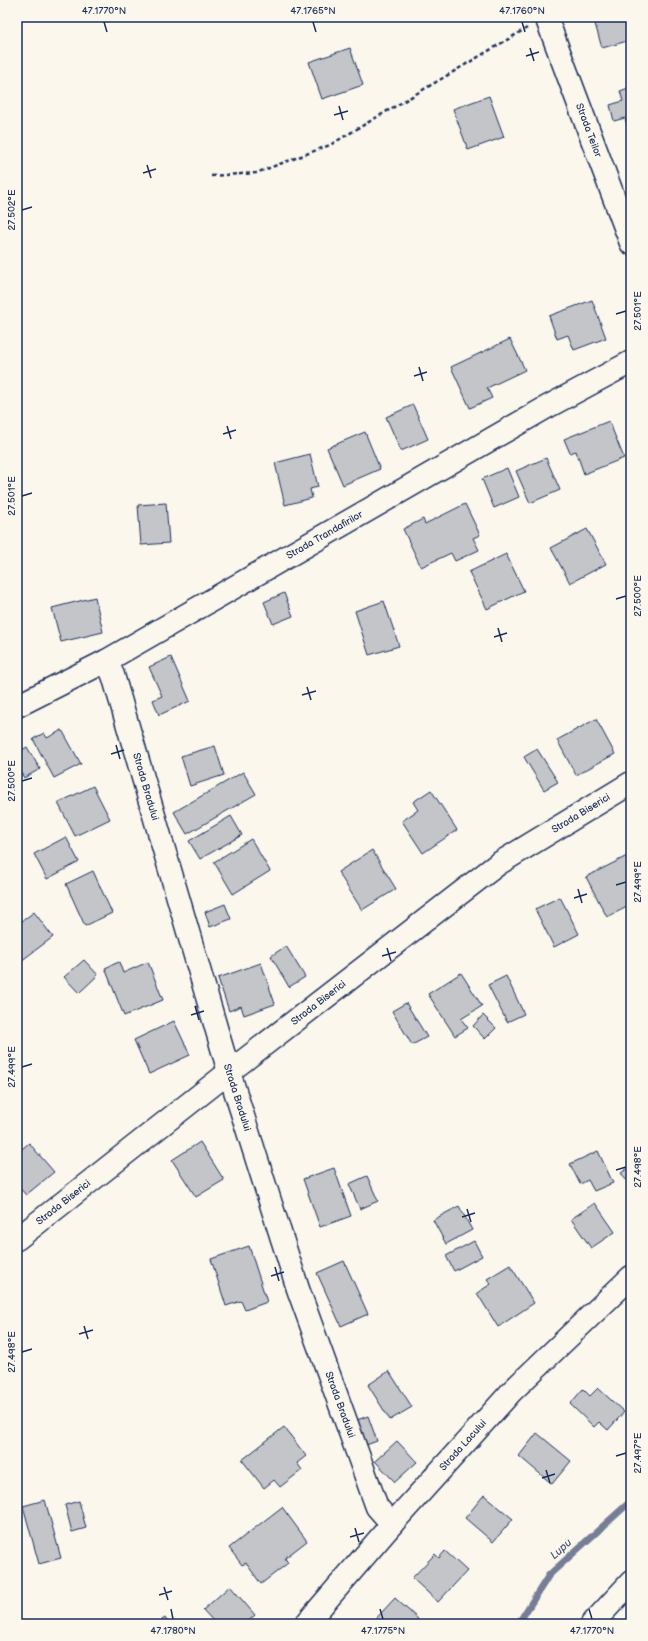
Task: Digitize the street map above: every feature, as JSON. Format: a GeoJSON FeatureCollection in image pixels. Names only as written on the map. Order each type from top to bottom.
{"type":"FeatureCollection","features":[{"type":"Feature","properties":{"kind":"street","name":"Strada Teilor"},"geometry":{"type":"LineString","coordinates":[[540,21],[631,242]]}},
{"type":"Feature","properties":{"kind":"street","name":"Strada Trandafirilor"},"geometry":{"type":"LineString","coordinates":[[17,706],[106,660],[547,406],[631,362]]}},
{"type":"Feature","properties":{"kind":"street","name":"Strada Bradului"},"geometry":{"type":"LineString","coordinates":[[106,660],[115,683],[229,1072],[303,1304],[377,1507],[392,1524]]}},
{"type":"Feature","properties":{"kind":"street","name":"Strada Biserici"},"geometry":{"type":"LineString","coordinates":[[17,1239],[229,1072],[498,864],[631,783]]}},
{"type":"Feature","properties":{"kind":"street","name":"Strada Lacului"},"geometry":{"type":"LineString","coordinates":[[306,1624],[392,1524],[512,1391],[631,1277]]}},
{"type":"Feature","properties":{"kind":"street"},"geometry":{"type":"LineString","coordinates":[[592,1624],[631,1582]]}},
{"type":"Feature","properties":{"kind":"path"},"geometry":{"type":"LineString","coordinates":[[211,176],[256,173],[330,144],[540,21]]}},
{"type":"Feature","properties":{"kind":"building"},"geometry":{"type":"Polygon","coordinates":[[[593,17],[624,17],[631,40],[602,48],[593,17]]]}},
{"type":"Feature","properties":{"kind":"building"},"geometry":{"type":"Polygon","coordinates":[[[350,48],[363,85],[322,99],[309,62],[350,48]]]}},
{"type":"Feature","properties":{"kind":"building"},"geometry":{"type":"Polygon","coordinates":[[[631,87],[631,133],[629,133],[625,118],[614,121],[610,105],[623,101],[620,91],[631,87]]]}},
{"type":"Feature","properties":{"kind":"building"},"geometry":{"type":"Polygon","coordinates":[[[489,96],[504,137],[468,150],[453,109],[489,96]]]}},
{"type":"Feature","properties":{"kind":"building"},"geometry":{"type":"Polygon","coordinates":[[[592,300],[606,338],[574,350],[568,335],[557,339],[549,316],[592,300]]]}},
{"type":"Feature","properties":{"kind":"building"},"geometry":{"type":"Polygon","coordinates":[[[510,339],[525,370],[487,388],[492,398],[470,408],[451,367],[510,339]]]}},
{"type":"Feature","properties":{"kind":"building"},"geometry":{"type":"Polygon","coordinates":[[[413,405],[428,439],[401,451],[386,417],[413,405]]]}},
{"type":"Feature","properties":{"kind":"building"},"geometry":{"type":"Polygon","coordinates":[[[609,421],[624,458],[584,474],[576,451],[570,453],[564,439],[609,421]]]}},
{"type":"Feature","properties":{"kind":"building"},"geometry":{"type":"Polygon","coordinates":[[[365,432],[380,469],[343,485],[327,448],[365,432]]]}},
{"type":"Feature","properties":{"kind":"building"},"geometry":{"type":"Polygon","coordinates":[[[310,454],[318,487],[310,489],[312,498],[285,505],[275,463],[310,454]]]}},
{"type":"Feature","properties":{"kind":"building"},"geometry":{"type":"Polygon","coordinates":[[[546,458],[560,490],[530,503],[516,471],[546,458]]]}},
{"type":"Feature","properties":{"kind":"building"},"geometry":{"type":"Polygon","coordinates":[[[507,468],[519,497],[494,508],[482,479],[507,468]]]}},
{"type":"Feature","properties":{"kind":"building"},"geometry":{"type":"Polygon","coordinates":[[[166,503],[169,543],[141,545],[138,505],[166,503]]]}},
{"type":"Feature","properties":{"kind":"building"},"geometry":{"type":"Polygon","coordinates":[[[465,504],[480,535],[473,538],[479,550],[455,561],[451,553],[421,567],[403,529],[423,519],[425,524],[465,504]]]}},
{"type":"Feature","properties":{"kind":"building"},"geometry":{"type":"Polygon","coordinates":[[[587,529],[606,564],[570,583],[551,548],[587,529]]]}},
{"type":"Feature","properties":{"kind":"building"},"geometry":{"type":"Polygon","coordinates":[[[506,554],[524,591],[487,609],[469,572],[506,554]]]}},
{"type":"Feature","properties":{"kind":"building"},"geometry":{"type":"Polygon","coordinates":[[[284,593],[293,616],[273,624],[264,602],[284,593]]]}},
{"type":"Feature","properties":{"kind":"building"},"geometry":{"type":"Polygon","coordinates":[[[95,597],[103,632],[61,642],[52,608],[95,597]]]}},
{"type":"Feature","properties":{"kind":"building"},"geometry":{"type":"Polygon","coordinates":[[[384,601],[399,646],[369,655],[355,611],[384,601]]]}},
{"type":"Feature","properties":{"kind":"building"},"geometry":{"type":"Polygon","coordinates":[[[171,657],[190,701],[159,715],[153,700],[162,696],[149,667],[171,657]]]}},
{"type":"Feature","properties":{"kind":"building"},"geometry":{"type":"Polygon","coordinates":[[[596,719],[615,754],[576,775],[557,740],[596,719]]]}},
{"type":"Feature","properties":{"kind":"building"},"geometry":{"type":"Polygon","coordinates":[[[62,730],[81,764],[54,778],[33,739],[44,733],[47,738],[62,730]]]}},
{"type":"Feature","properties":{"kind":"building"},"geometry":{"type":"Polygon","coordinates":[[[215,746],[224,775],[190,786],[181,756],[215,746]]]}},
{"type":"Feature","properties":{"kind":"building"},"geometry":{"type":"Polygon","coordinates":[[[27,747],[40,769],[24,778],[17,766],[17,753],[27,747]]]}},
{"type":"Feature","properties":{"kind":"building"},"geometry":{"type":"Polygon","coordinates":[[[537,749],[558,782],[544,790],[524,757],[537,749]]]}},
{"type":"Feature","properties":{"kind":"building"},"geometry":{"type":"Polygon","coordinates":[[[243,772],[256,794],[187,834],[174,812],[243,772]]]}},
{"type":"Feature","properties":{"kind":"building"},"geometry":{"type":"Polygon","coordinates":[[[93,786],[110,819],[75,836],[58,803],[93,786]]]}},
{"type":"Feature","properties":{"kind":"building"},"geometry":{"type":"Polygon","coordinates":[[[431,790],[457,830],[423,853],[402,821],[418,810],[413,802],[431,790]]]}},
{"type":"Feature","properties":{"kind":"building"},"geometry":{"type":"Polygon","coordinates":[[[231,816],[242,835],[200,859],[189,841],[231,816]]]}},
{"type":"Feature","properties":{"kind":"building"},"geometry":{"type":"Polygon","coordinates":[[[66,837],[79,862],[47,879],[34,854],[66,837]]]}},
{"type":"Feature","properties":{"kind":"building"},"geometry":{"type":"Polygon","coordinates":[[[251,839],[270,871],[233,894],[214,862],[251,839]]]}},
{"type":"Feature","properties":{"kind":"building"},"geometry":{"type":"Polygon","coordinates":[[[372,850],[396,889],[362,910],[338,872],[372,850]]]}},
{"type":"Feature","properties":{"kind":"building"},"geometry":{"type":"Polygon","coordinates":[[[631,854],[631,905],[607,917],[586,877],[631,854]]]}},
{"type":"Feature","properties":{"kind":"building"},"geometry":{"type":"Polygon","coordinates":[[[93,871],[112,913],[85,926],[66,884],[93,871]]]}},
{"type":"Feature","properties":{"kind":"building"},"geometry":{"type":"Polygon","coordinates":[[[560,897],[579,934],[554,947],[535,909],[560,897]]]}},
{"type":"Feature","properties":{"kind":"building"},"geometry":{"type":"Polygon","coordinates":[[[225,904],[231,919],[210,927],[205,912],[225,904]]]}},
{"type":"Feature","properties":{"kind":"building"},"geometry":{"type":"Polygon","coordinates":[[[34,912],[53,937],[17,964],[17,925],[34,912]]]}},
{"type":"Feature","properties":{"kind":"building"},"geometry":{"type":"Polygon","coordinates":[[[286,946],[305,977],[289,987],[271,956],[286,946]]]}},
{"type":"Feature","properties":{"kind":"building"},"geometry":{"type":"Polygon","coordinates":[[[84,960],[98,975],[79,993],[64,977],[84,960]]]}},
{"type":"Feature","properties":{"kind":"building"},"geometry":{"type":"Polygon","coordinates":[[[119,962],[123,973],[148,962],[163,1000],[124,1016],[105,968],[119,962]]]}},
{"type":"Feature","properties":{"kind":"building"},"geometry":{"type":"Polygon","coordinates":[[[261,963],[275,1004],[244,1015],[241,1006],[229,1011],[218,978],[261,963]]]}},
{"type":"Feature","properties":{"kind":"building"},"geometry":{"type":"Polygon","coordinates":[[[461,973],[482,1006],[461,1019],[468,1028],[455,1036],[428,994],[461,973]]]}},
{"type":"Feature","properties":{"kind":"building"},"geometry":{"type":"Polygon","coordinates":[[[506,976],[524,1014],[507,1022],[488,985],[506,976]]]}},
{"type":"Feature","properties":{"kind":"building"},"geometry":{"type":"Polygon","coordinates":[[[406,1003],[427,1037],[412,1045],[392,1011],[406,1003]]]}},
{"type":"Feature","properties":{"kind":"building"},"geometry":{"type":"Polygon","coordinates":[[[483,1015],[496,1028],[485,1039],[473,1026],[483,1015]]]}},
{"type":"Feature","properties":{"kind":"building"},"geometry":{"type":"Polygon","coordinates":[[[174,1021],[190,1055],[149,1074],[134,1040],[174,1021]]]}},
{"type":"Feature","properties":{"kind":"building"},"geometry":{"type":"Polygon","coordinates":[[[200,1142],[224,1180],[196,1197],[172,1160],[200,1142]]]}},
{"type":"Feature","properties":{"kind":"building"},"geometry":{"type":"Polygon","coordinates":[[[29,1143],[54,1172],[26,1195],[17,1185],[17,1153],[29,1143]]]}},
{"type":"Feature","properties":{"kind":"building"},"geometry":{"type":"Polygon","coordinates":[[[598,1151],[613,1183],[594,1191],[588,1180],[580,1184],[570,1164],[598,1151]]]}},
{"type":"Feature","properties":{"kind":"building"},"geometry":{"type":"Polygon","coordinates":[[[631,1166],[631,1187],[621,1173],[631,1166]]]}},
{"type":"Feature","properties":{"kind":"building"},"geometry":{"type":"Polygon","coordinates":[[[334,1168],[351,1216],[320,1227],[303,1179],[334,1168]]]}},
{"type":"Feature","properties":{"kind":"building"},"geometry":{"type":"Polygon","coordinates":[[[367,1176],[378,1201],[360,1209],[349,1184],[367,1176]]]}},
{"type":"Feature","properties":{"kind":"building"},"geometry":{"type":"Polygon","coordinates":[[[595,1203],[615,1232],[591,1248],[571,1219],[595,1203]]]}},
{"type":"Feature","properties":{"kind":"building"},"geometry":{"type":"Polygon","coordinates":[[[459,1206],[472,1230],[446,1244],[433,1220],[459,1206]]]}},
{"type":"Feature","properties":{"kind":"building"},"geometry":{"type":"Polygon","coordinates":[[[474,1241],[482,1256],[454,1271],[446,1256],[474,1241]]]}},
{"type":"Feature","properties":{"kind":"building"},"geometry":{"type":"Polygon","coordinates":[[[249,1246],[267,1302],[245,1310],[241,1301],[226,1306],[211,1259],[249,1246]]]}},
{"type":"Feature","properties":{"kind":"building"},"geometry":{"type":"Polygon","coordinates":[[[344,1261],[368,1314],[341,1326],[317,1273],[344,1261]]]}},
{"type":"Feature","properties":{"kind":"building"},"geometry":{"type":"Polygon","coordinates":[[[510,1265],[534,1303],[498,1327],[477,1293],[491,1284],[487,1279],[510,1265]]]}},
{"type":"Feature","properties":{"kind":"building"},"geometry":{"type":"Polygon","coordinates":[[[389,1371],[412,1407],[390,1420],[368,1385],[389,1371]]]}},
{"type":"Feature","properties":{"kind":"building"},"geometry":{"type":"Polygon","coordinates":[[[598,1388],[624,1412],[608,1430],[599,1422],[594,1427],[570,1404],[583,1389],[590,1396],[598,1388]]]}},
{"type":"Feature","properties":{"kind":"building"},"geometry":{"type":"Polygon","coordinates":[[[368,1416],[377,1441],[366,1445],[357,1420],[368,1416]]]}},
{"type":"Feature","properties":{"kind":"building"},"geometry":{"type":"Polygon","coordinates":[[[284,1427],[306,1456],[297,1463],[302,1470],[280,1487],[274,1480],[264,1488],[242,1460],[284,1427]]]}},
{"type":"Feature","properties":{"kind":"building"},"geometry":{"type":"Polygon","coordinates":[[[537,1433],[571,1461],[552,1484],[519,1456],[537,1433]]]}},
{"type":"Feature","properties":{"kind":"building"},"geometry":{"type":"Polygon","coordinates":[[[397,1441],[417,1462],[395,1482],[375,1461],[397,1441]]]}},
{"type":"Feature","properties":{"kind":"building"},"geometry":{"type":"Polygon","coordinates":[[[484,1495],[513,1519],[493,1542],[465,1518],[484,1495]]]}},
{"type":"Feature","properties":{"kind":"building"},"geometry":{"type":"Polygon","coordinates":[[[45,1500],[61,1558],[39,1564],[23,1506],[45,1500]]]}},
{"type":"Feature","properties":{"kind":"building"},"geometry":{"type":"Polygon","coordinates":[[[79,1501],[86,1528],[72,1532],[65,1505],[79,1501]]]}},
{"type":"Feature","properties":{"kind":"building"},"geometry":{"type":"Polygon","coordinates":[[[282,1507],[307,1541],[285,1558],[288,1563],[261,1584],[246,1563],[242,1565],[229,1548],[282,1507]]]}},
{"type":"Feature","properties":{"kind":"building"},"geometry":{"type":"Polygon","coordinates":[[[445,1551],[467,1571],[438,1602],[412,1578],[435,1554],[439,1558],[445,1551]]]}},
{"type":"Feature","properties":{"kind":"building"},"geometry":{"type":"Polygon","coordinates":[[[230,1586],[255,1615],[245,1624],[216,1624],[203,1610],[230,1586]]]}},
{"type":"Feature","properties":{"kind":"building"},"geometry":{"type":"Polygon","coordinates":[[[395,1598],[418,1619],[414,1624],[371,1624],[395,1598]]]}},
{"type":"Feature","properties":{"kind":"building"},"geometry":{"type":"Polygon","coordinates":[[[165,1618],[169,1624],[156,1624],[165,1618]]]}},
{"type":"Feature","properties":{"kind":"waterway","name":"Lupu"},"geometry":{"type":"LineString","coordinates":[[518,1624],[549,1575],[631,1501]]}}]}
